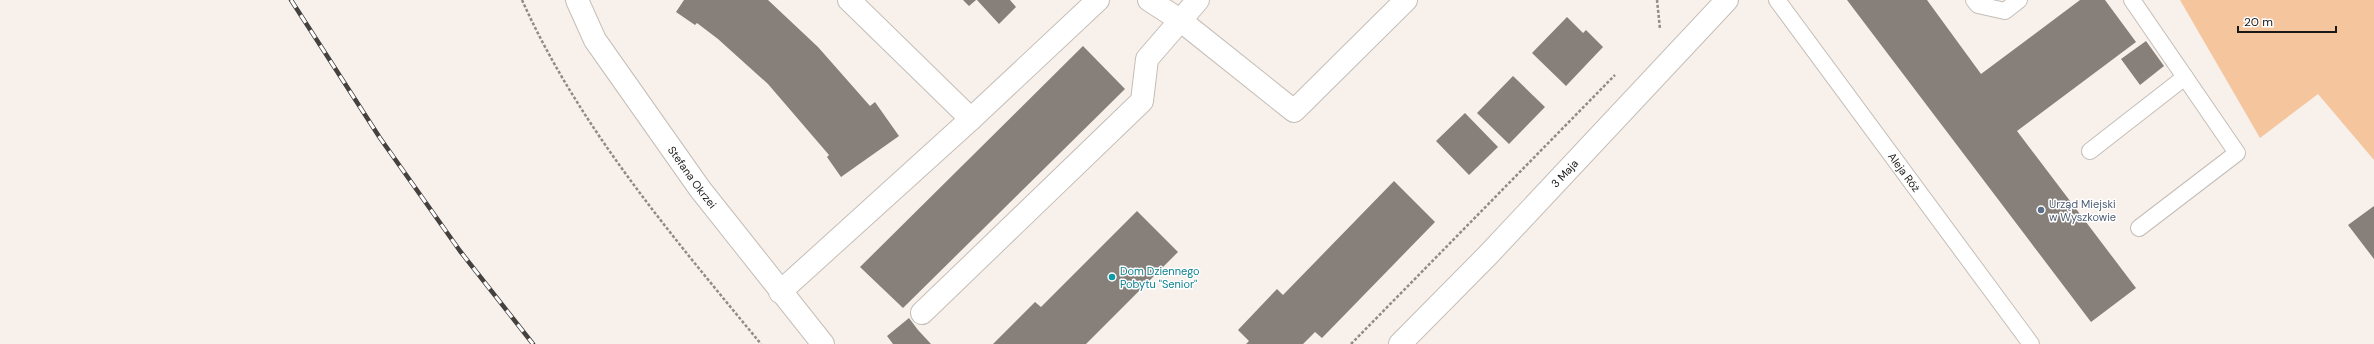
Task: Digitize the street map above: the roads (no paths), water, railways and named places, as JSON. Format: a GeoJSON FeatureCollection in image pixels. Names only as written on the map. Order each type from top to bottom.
{"type":"FeatureCollection","features":[{"type":"Feature","properties":{"kind":"street","name":"Stefana Okrzei"},"geometry":{"type":"LineString","coordinates":[[577,0],[595,40],[700,189],[780,292],[823,344]]}},
{"type":"Feature","properties":{"kind":"street"},"geometry":{"type":"LineString","coordinates":[[849,0],[971,119]]}},
{"type":"Feature","properties":{"kind":"street"},"geometry":{"type":"LineString","coordinates":[[780,292],[971,119],[1098,0]]}},
{"type":"Feature","properties":{"kind":"street"},"geometry":{"type":"LineString","coordinates":[[1149,0],[1180,20],[1294,111],[1406,0]]}},
{"type":"Feature","properties":{"kind":"street"},"geometry":{"type":"LineString","coordinates":[[922,313],[1142,101],[1147,60],[1198,0]]}},
{"type":"Feature","properties":{"kind":"street","name":"3 Maja"},"geometry":{"type":"LineString","coordinates":[[1400,344],[1488,255],[1725,1]]}},
{"type":"Feature","properties":{"kind":"lane","name":"Aleja Róż"},"geometry":{"type":"LineString","coordinates":[[1777,0],[2031,344]]}},
{"type":"Feature","properties":{"kind":"lane"},"geometry":{"type":"LineString","coordinates":[[1974,0],[1978,5],[2005,11],[2019,0]]}},
{"type":"Feature","properties":{"kind":"lane"},"geometry":{"type":"LineString","coordinates":[[2132,0],[2237,153],[2139,228]]}},
{"type":"Feature","properties":{"kind":"lane"},"geometry":{"type":"LineString","coordinates":[[2090,151],[2185,77]]}},
{"type":"Feature","properties":{"kind":"railway"},"geometry":{"type":"LineString","coordinates":[[291,0],[380,138],[460,251],[533,344]]}},
{"type":"Feature","properties":{"kind":"place","name":"Urząd Miejski w Wyszkowie"},"geometry":{"type":"Point","coordinates":[2041,210]}},
{"type":"Feature","properties":{"kind":"place","name":"Dom Dziennego Pobytu \"Senior\""},"geometry":{"type":"Point","coordinates":[1112,277]}}]}
